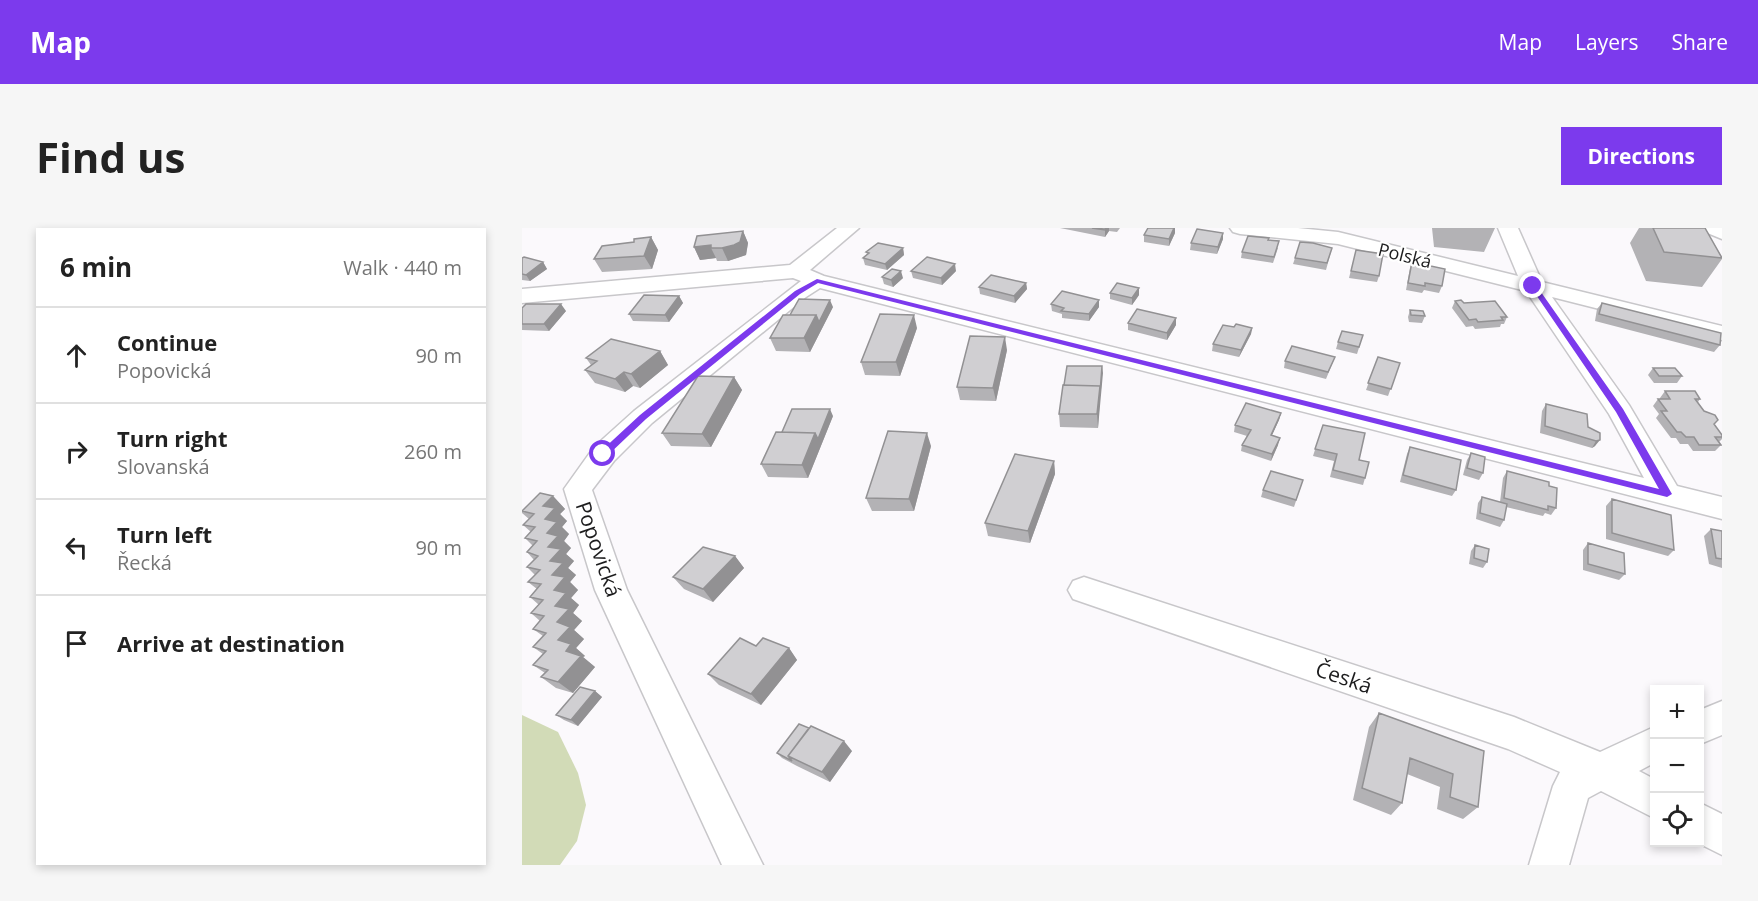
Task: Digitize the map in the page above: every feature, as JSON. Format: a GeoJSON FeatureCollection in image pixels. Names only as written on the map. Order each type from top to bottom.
{"type":"FeatureCollection","features":[{"type":"Feature","properties":{"kind":"street"},"geometry":{"type":"LineString","coordinates":[[806,276],[849,228]]}},
{"type":"Feature","properties":{"kind":"street","name":"Polská"},"geometry":{"type":"LineString","coordinates":[[1240,228],[1338,238],[1722,333]]}},
{"type":"Feature","properties":{"kind":"street"},"geometry":{"type":"LineString","coordinates":[[1508,228],[1533,286],[1620,411],[1667,494]]}},
{"type":"Feature","properties":{"kind":"street"},"geometry":{"type":"LineString","coordinates":[[1712,228],[1722,233]]}},
{"type":"Feature","properties":{"kind":"street"},"geometry":{"type":"LineString","coordinates":[[522,296],[806,276],[1722,508]]}},
{"type":"Feature","properties":{"kind":"street","name":"Popovická"},"geometry":{"type":"LineString","coordinates":[[742,865],[611,590],[578,489],[603,454],[643,417],[798,292],[806,276]]}},
{"type":"Feature","properties":{"kind":"street","name":"Česká"},"geometry":{"type":"LineString","coordinates":[[1084,590],[1514,734],[1601,771],[1650,797]]}},
{"type":"Feature","properties":{"kind":"street"},"geometry":{"type":"LineString","coordinates":[[1704,725],[1722,718]]}},
{"type":"Feature","properties":{"kind":"street"},"geometry":{"type":"LineString","coordinates":[[1550,865],[1572,786],[1650,746]]}},
{"type":"Feature","properties":{"kind":"street"},"geometry":{"type":"LineString","coordinates":[[1704,825],[1722,835]]}},
{"type":"Feature","properties":{"kind":"green space"},"geometry":{"type":"Polygon","coordinates":[[[522,715],[558,732],[578,773],[586,805],[577,841],[560,865],[522,865],[522,715]]]}},
{"type":"Feature","properties":{"kind":"building"},"geometry":{"type":"Polygon","coordinates":[[[1148,228],[1174,228],[1169,239],[1144,235],[1148,228]]]}},
{"type":"Feature","properties":{"kind":"building"},"geometry":{"type":"Polygon","coordinates":[[[1653,228],[1705,228],[1722,258],[1664,252],[1653,228]]]}},
{"type":"Feature","properties":{"kind":"building"},"geometry":{"type":"Polygon","coordinates":[[[1197,229],[1223,233],[1218,247],[1191,243],[1197,229]]]}},
{"type":"Feature","properties":{"kind":"building"},"geometry":{"type":"Polygon","coordinates":[[[743,231],[740,242],[734,245],[722,248],[711,248],[711,245],[694,247],[697,236],[743,231]]]}},
{"type":"Feature","properties":{"kind":"building"},"geometry":{"type":"Polygon","coordinates":[[[1248,236],[1279,241],[1274,257],[1242,252],[1248,236]]]}},
{"type":"Feature","properties":{"kind":"building"},"geometry":{"type":"Polygon","coordinates":[[[651,237],[644,256],[594,259],[602,246],[634,242],[634,239],[651,237]]]}},
{"type":"Feature","properties":{"kind":"building"},"geometry":{"type":"Polygon","coordinates":[[[1300,242],[1332,248],[1327,263],[1295,258],[1300,242]]]}},
{"type":"Feature","properties":{"kind":"building"},"geometry":{"type":"Polygon","coordinates":[[[878,243],[903,248],[885,264],[863,258],[869,253],[866,252],[878,243]]]}},
{"type":"Feature","properties":{"kind":"building"},"geometry":{"type":"Polygon","coordinates":[[[1356,250],[1383,254],[1379,276],[1351,271],[1356,250]]]}},
{"type":"Feature","properties":{"kind":"building"},"geometry":{"type":"Polygon","coordinates":[[[927,257],[955,264],[941,278],[911,271],[927,257]]]}},
{"type":"Feature","properties":{"kind":"building"},"geometry":{"type":"Polygon","coordinates":[[[522,258],[543,262],[526,275],[522,274],[522,258]]]}},
{"type":"Feature","properties":{"kind":"building"},"geometry":{"type":"Polygon","coordinates":[[[1412,262],[1445,269],[1442,286],[1408,283],[1412,262]]]}},
{"type":"Feature","properties":{"kind":"building"},"geometry":{"type":"Polygon","coordinates":[[[892,269],[901,271],[891,280],[882,277],[892,269]]]}},
{"type":"Feature","properties":{"kind":"building"},"geometry":{"type":"Polygon","coordinates":[[[991,275],[1026,283],[1014,296],[979,287],[991,275]]]}},
{"type":"Feature","properties":{"kind":"building"},"geometry":{"type":"Polygon","coordinates":[[[1117,283],[1139,288],[1132,298],[1110,293],[1117,283]]]}},
{"type":"Feature","properties":{"kind":"building"},"geometry":{"type":"Polygon","coordinates":[[[1062,291],[1099,300],[1089,314],[1061,311],[1064,308],[1051,304],[1062,291]]]}},
{"type":"Feature","properties":{"kind":"building"},"geometry":{"type":"Polygon","coordinates":[[[644,295],[679,296],[665,315],[629,314],[644,295]]]}},
{"type":"Feature","properties":{"kind":"building"},"geometry":{"type":"Polygon","coordinates":[[[799,299],[830,300],[819,322],[816,315],[790,315],[799,299]]]}},
{"type":"Feature","properties":{"kind":"building"},"geometry":{"type":"Polygon","coordinates":[[[1461,300],[1464,303],[1495,301],[1507,317],[1501,317],[1503,320],[1478,322],[1476,319],[1469,320],[1455,301],[1461,300]]]}},
{"type":"Feature","properties":{"kind":"building"},"geometry":{"type":"Polygon","coordinates":[[[1602,303],[1721,333],[1720,345],[1599,314],[1602,303]]]}},
{"type":"Feature","properties":{"kind":"building"},"geometry":{"type":"Polygon","coordinates":[[[526,304],[561,304],[544,324],[522,324],[522,308],[526,304]]]}},
{"type":"Feature","properties":{"kind":"building"},"geometry":{"type":"Polygon","coordinates":[[[1137,309],[1176,318],[1167,333],[1128,323],[1137,309]]]}},
{"type":"Feature","properties":{"kind":"building"},"geometry":{"type":"Polygon","coordinates":[[[1410,310],[1423,311],[1425,316],[1411,315],[1410,310]]]}},
{"type":"Feature","properties":{"kind":"building"},"geometry":{"type":"Polygon","coordinates":[[[880,314],[914,315],[896,362],[861,362],[880,314]]]}},
{"type":"Feature","properties":{"kind":"building"},"geometry":{"type":"Polygon","coordinates":[[[783,315],[816,315],[804,338],[770,338],[783,315]]]}},
{"type":"Feature","properties":{"kind":"building"},"geometry":{"type":"Polygon","coordinates":[[[1236,324],[1252,328],[1241,350],[1213,344],[1223,325],[1234,327],[1236,324]]]}},
{"type":"Feature","properties":{"kind":"building"},"geometry":{"type":"Polygon","coordinates":[[[1342,331],[1363,335],[1359,347],[1338,342],[1342,331]]]}},
{"type":"Feature","properties":{"kind":"building"},"geometry":{"type":"Polygon","coordinates":[[[970,336],[1005,337],[993,388],[957,387],[970,336]]]}},
{"type":"Feature","properties":{"kind":"building"},"geometry":{"type":"Polygon","coordinates":[[[611,339],[660,351],[631,374],[624,372],[615,379],[585,370],[597,361],[586,358],[611,339]]]}},
{"type":"Feature","properties":{"kind":"building"},"geometry":{"type":"Polygon","coordinates":[[[1292,346],[1335,357],[1328,372],[1285,361],[1292,346]]]}},
{"type":"Feature","properties":{"kind":"building"},"geometry":{"type":"Polygon","coordinates":[[[1378,357],[1400,363],[1391,389],[1368,383],[1378,357]]]}},
{"type":"Feature","properties":{"kind":"building"},"geometry":{"type":"Polygon","coordinates":[[[1067,366],[1102,366],[1100,393],[1100,386],[1064,385],[1067,366]]]}},
{"type":"Feature","properties":{"kind":"building"},"geometry":{"type":"Polygon","coordinates":[[[1653,368],[1675,368],[1682,376],[1659,376],[1653,368]]]}},
{"type":"Feature","properties":{"kind":"building"},"geometry":{"type":"Polygon","coordinates":[[[698,376],[734,377],[702,434],[662,433],[698,376]]]}},
{"type":"Feature","properties":{"kind":"building"},"geometry":{"type":"Polygon","coordinates":[[[1063,385],[1100,386],[1097,414],[1059,414],[1063,385]]]}},
{"type":"Feature","properties":{"kind":"building"},"geometry":{"type":"Polygon","coordinates":[[[1665,391],[1695,391],[1700,399],[1695,399],[1704,411],[1715,415],[1718,420],[1714,424],[1722,437],[1715,437],[1721,445],[1699,445],[1694,437],[1686,437],[1681,432],[1677,432],[1661,411],[1667,411],[1658,399],[1670,399],[1665,391]]]}},
{"type":"Feature","properties":{"kind":"building"},"geometry":{"type":"Polygon","coordinates":[[[1246,403],[1281,413],[1271,435],[1280,438],[1272,454],[1242,445],[1251,430],[1235,425],[1246,403]]]}},
{"type":"Feature","properties":{"kind":"building"},"geometry":{"type":"Polygon","coordinates":[[[1546,404],[1587,414],[1588,427],[1600,433],[1600,440],[1596,441],[1545,426],[1546,404]]]}},
{"type":"Feature","properties":{"kind":"building"},"geometry":{"type":"Polygon","coordinates":[[[792,409],[830,409],[818,439],[815,433],[782,432],[792,409]]]}},
{"type":"Feature","properties":{"kind":"building"},"geometry":{"type":"Polygon","coordinates":[[[1323,425],[1365,433],[1359,460],[1369,462],[1365,478],[1333,470],[1337,454],[1315,449],[1323,425]]]}},
{"type":"Feature","properties":{"kind":"building"},"geometry":{"type":"Polygon","coordinates":[[[888,431],[927,433],[909,499],[866,498],[888,431]]]}},
{"type":"Feature","properties":{"kind":"building"},"geometry":{"type":"Polygon","coordinates":[[[776,432],[815,433],[802,465],[761,464],[776,432]]]}},
{"type":"Feature","properties":{"kind":"building"},"geometry":{"type":"Polygon","coordinates":[[[1410,447],[1461,460],[1456,490],[1403,475],[1410,447]]]}},
{"type":"Feature","properties":{"kind":"building"},"geometry":{"type":"Polygon","coordinates":[[[1471,453],[1485,457],[1483,473],[1467,468],[1471,453]]]}},
{"type":"Feature","properties":{"kind":"building"},"geometry":{"type":"Polygon","coordinates":[[[1015,454],[1054,461],[1028,531],[985,523],[1015,454]]]}},
{"type":"Feature","properties":{"kind":"building"},"geometry":{"type":"Polygon","coordinates":[[[1271,471],[1303,480],[1296,500],[1263,490],[1271,471]]]}},
{"type":"Feature","properties":{"kind":"building"},"geometry":{"type":"Polygon","coordinates":[[[1507,471],[1549,482],[1549,486],[1557,488],[1556,508],[1548,506],[1548,510],[1504,498],[1507,471]]]}},
{"type":"Feature","properties":{"kind":"building"},"geometry":{"type":"Polygon","coordinates":[[[540,493],[553,496],[543,506],[555,508],[545,519],[557,522],[547,533],[558,536],[548,547],[561,549],[550,561],[563,563],[552,575],[565,577],[554,590],[566,593],[555,606],[569,609],[557,622],[570,627],[558,640],[571,644],[566,651],[581,656],[558,682],[541,677],[548,670],[533,665],[546,651],[533,647],[546,633],[533,629],[544,616],[531,613],[543,600],[530,597],[541,584],[528,582],[540,570],[527,567],[538,556],[527,552],[537,541],[525,538],[535,527],[523,525],[534,514],[522,511],[540,493]]]}},
{"type":"Feature","properties":{"kind":"building"},"geometry":{"type":"Polygon","coordinates":[[[1482,497],[1507,504],[1504,520],[1480,513],[1482,497]]]}},
{"type":"Feature","properties":{"kind":"building"},"geometry":{"type":"Polygon","coordinates":[[[1612,499],[1671,515],[1674,550],[1612,533],[1612,499]]]}},
{"type":"Feature","properties":{"kind":"building"},"geometry":{"type":"Polygon","coordinates":[[[1711,529],[1722,531],[1722,559],[1716,558],[1711,529]]]}},
{"type":"Feature","properties":{"kind":"building"},"geometry":{"type":"Polygon","coordinates":[[[1588,543],[1624,553],[1625,574],[1588,564],[1588,543]]]}},
{"type":"Feature","properties":{"kind":"building"},"geometry":{"type":"Polygon","coordinates":[[[1475,545],[1489,549],[1487,562],[1474,558],[1475,545]]]}},
{"type":"Feature","properties":{"kind":"building"},"geometry":{"type":"Polygon","coordinates":[[[703,547],[735,556],[703,589],[673,577],[703,547]]]}},
{"type":"Feature","properties":{"kind":"building"},"geometry":{"type":"Polygon","coordinates":[[[740,638],[756,646],[763,638],[789,648],[751,694],[708,674],[740,638]]]}},
{"type":"Feature","properties":{"kind":"building"},"geometry":{"type":"Polygon","coordinates":[[[580,687],[595,691],[571,720],[556,715],[580,687]]]}},
{"type":"Feature","properties":{"kind":"building"},"geometry":{"type":"Polygon","coordinates":[[[1379,713],[1484,751],[1478,807],[1450,797],[1453,774],[1410,758],[1402,803],[1362,788],[1379,713]]]}},
{"type":"Feature","properties":{"kind":"building"},"geometry":{"type":"Polygon","coordinates":[[[799,724],[809,728],[788,756],[792,761],[777,753],[799,724]]]}},
{"type":"Feature","properties":{"kind":"building"},"geometry":{"type":"Polygon","coordinates":[[[811,726],[844,741],[822,772],[788,756],[811,726]]]}},
{"type":"Feature","properties":{"kind":"route"},"geometry":{"type":"LineString","coordinates":[[603,454],[643,417],[798,292],[817,281],[1667,494],[1620,411],[1533,286]]}}]}
